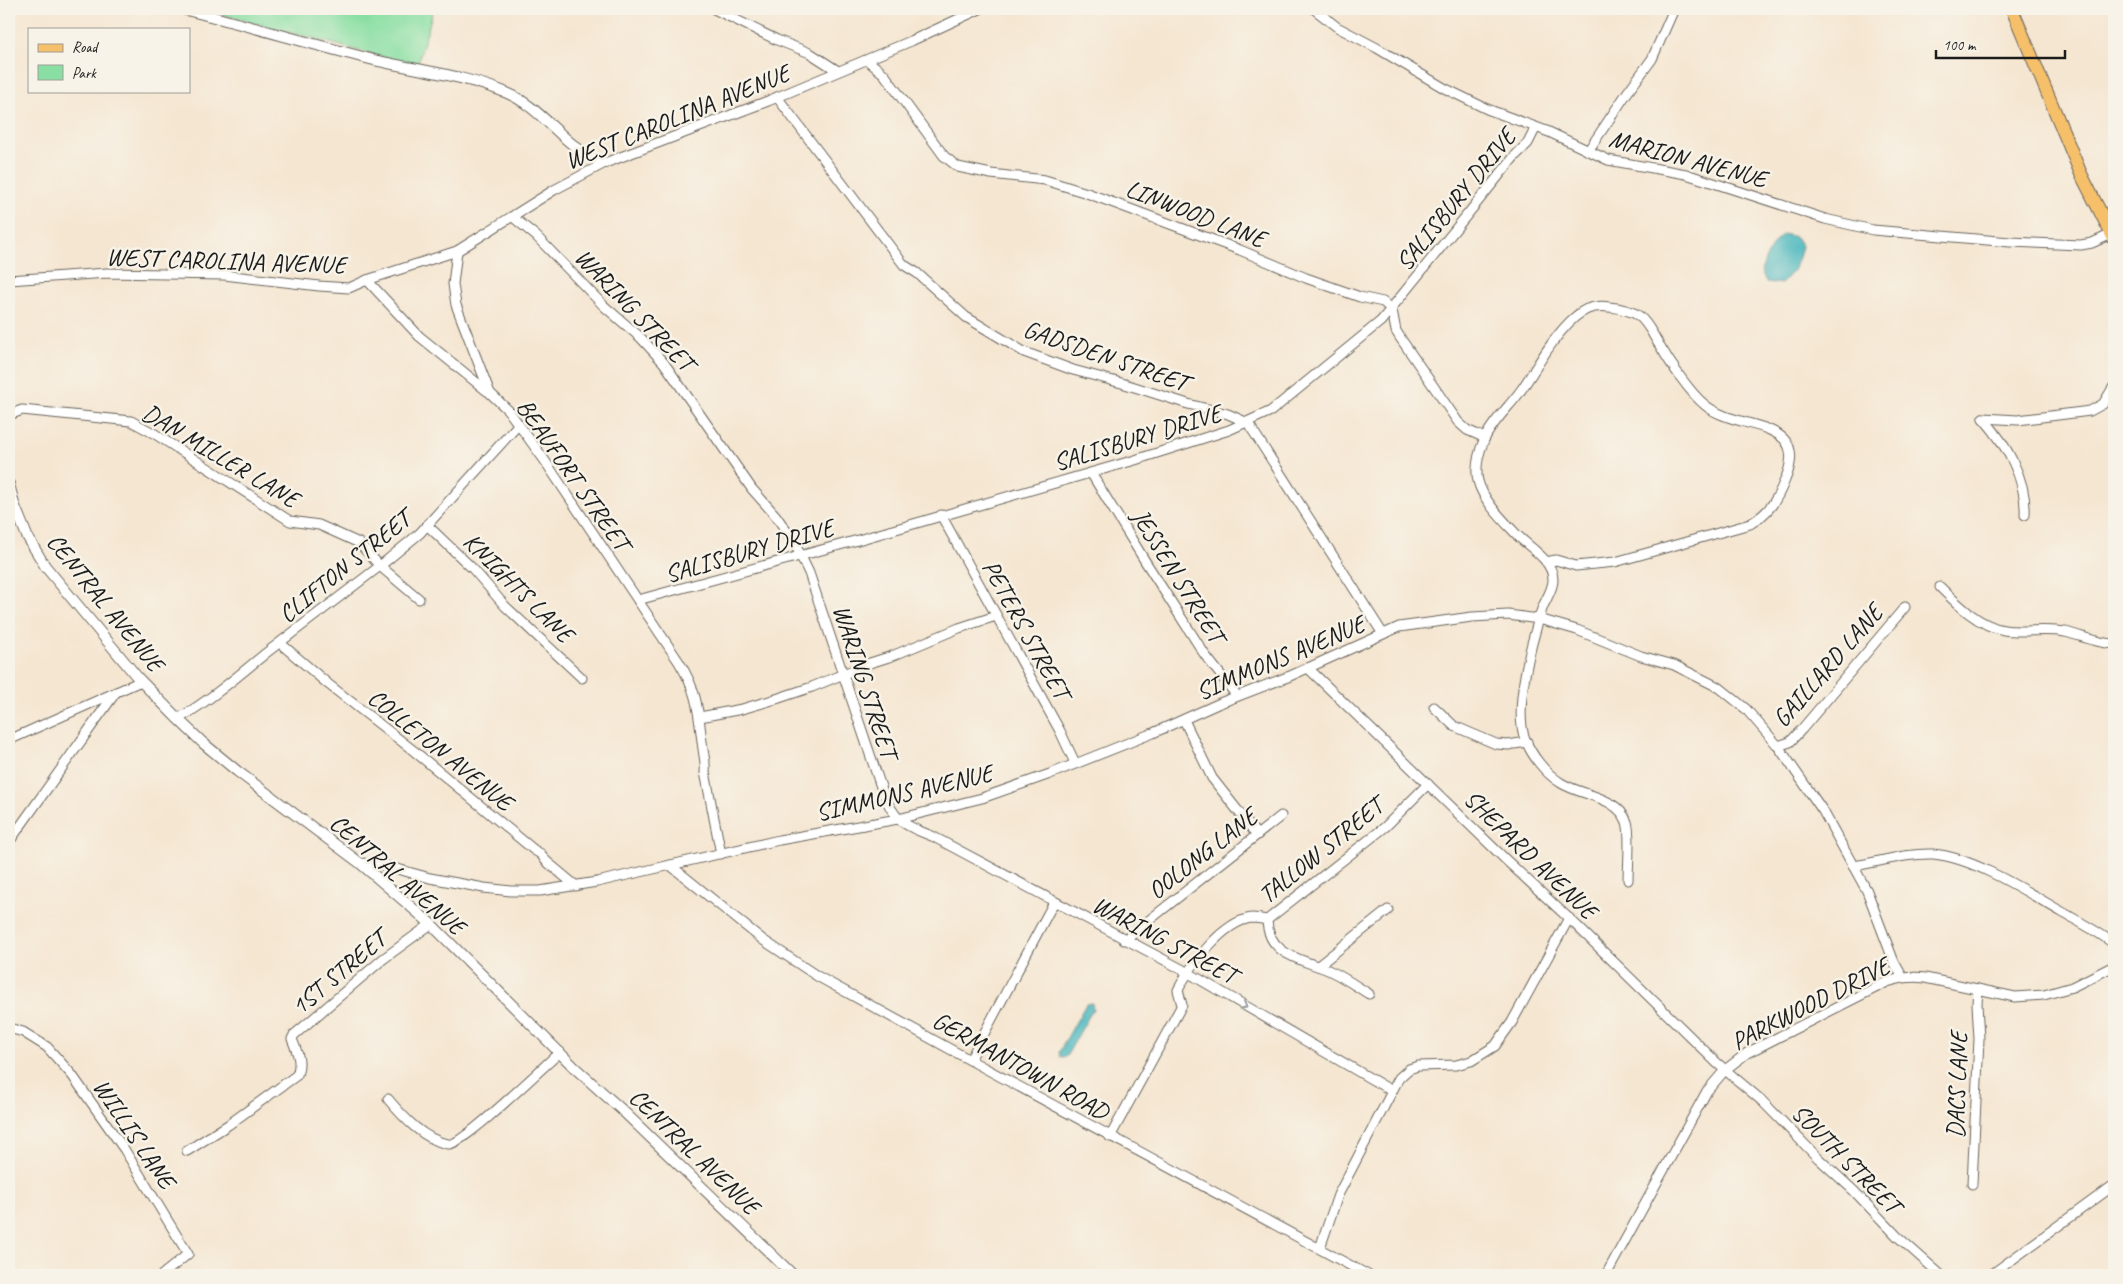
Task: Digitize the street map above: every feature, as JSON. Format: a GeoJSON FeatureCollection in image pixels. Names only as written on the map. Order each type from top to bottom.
{"type":"FeatureCollection","features":[{"type":"Feature","properties":{"kind":"main road"},"geometry":{"type":"LineString","coordinates":[[2012,9],[2081,174],[2113,235]]}},
{"type":"Feature","properties":{"kind":"street"},"geometry":{"type":"LineString","coordinates":[[183,9],[370,58],[484,85],[507,93],[536,110],[581,153],[604,163]]}},
{"type":"Feature","properties":{"kind":"street"},"geometry":{"type":"LineString","coordinates":[[714,9],[810,53],[838,71]]}},
{"type":"Feature","properties":{"kind":"street","name":"WEST CAROLINA AVENUE"},"geometry":{"type":"LineString","coordinates":[[9,280],[107,274],[224,275],[349,288],[366,280],[457,251],[513,218],[554,190],[604,163],[868,60],[980,9]]}},
{"type":"Feature","properties":{"kind":"street","name":"MARION AVENUE"},"geometry":{"type":"LineString","coordinates":[[1314,9],[1337,27],[1377,48],[1444,88],[1487,109],[1549,132],[1588,151],[1623,164],[1686,174],[1709,180],[1825,219],[1872,230],[2010,242],[2081,245],[2113,235]]}},
{"type":"Feature","properties":{"kind":"street"},"geometry":{"type":"LineString","coordinates":[[1588,151],[1652,59],[1674,9]]}},
{"type":"Feature","properties":{"kind":"street","name":"LINWOOD LANE"},"geometry":{"type":"LineString","coordinates":[[868,60],[884,74],[944,156],[958,167],[990,174],[1045,180],[1087,193],[1240,250],[1306,278],[1360,297],[1383,302],[1392,310]]}},
{"type":"Feature","properties":{"kind":"street","name":"GADSDEN STREET"},"geometry":{"type":"LineString","coordinates":[[777,97],[904,265],[917,273],[977,325],[1024,352],[1073,370],[1228,414],[1248,422]]}},
{"type":"Feature","properties":{"kind":"street","name":"SALISBURY DRIVE"},"geometry":{"type":"LineString","coordinates":[[638,600],[801,556],[1091,473],[1229,430],[1271,411],[1344,354],[1392,310],[1528,142],[1536,128]]}},
{"type":"Feature","properties":{"kind":"street","name":"WARING STREET"},"geometry":{"type":"LineString","coordinates":[[513,218],[536,236],[604,306],[640,337],[664,363],[752,489],[776,516],[801,556],[825,620],[882,790],[891,811],[898,819],[909,827],[932,836],[1187,972],[1392,1091]]}},
{"type":"Feature","properties":{"kind":"street","name":"BEAUFORT STREET"},"geometry":{"type":"LineString","coordinates":[[457,251],[453,284],[456,304],[490,393],[508,410],[543,458],[686,673],[694,693],[700,717],[703,751],[706,762],[705,772],[721,854]]}},
{"type":"Feature","properties":{"kind":"street"},"geometry":{"type":"LineString","coordinates":[[366,280],[419,336],[490,393]]}},
{"type":"Feature","properties":{"kind":"street"},"geometry":{"type":"LineString","coordinates":[[1546,562],[1556,560],[1576,566],[1615,562],[1750,524],[1765,514],[1780,492],[1791,466],[1792,457],[1788,442],[1777,433],[1722,415],[1706,406],[1664,354],[1642,318],[1619,308],[1604,306],[1587,309],[1573,318],[1549,348],[1485,438],[1479,455],[1477,471],[1477,479],[1484,495],[1516,534],[1540,554],[1553,576],[1553,581],[1539,619],[1521,706],[1521,719],[1527,742],[1533,755],[1548,773],[1579,792],[1607,801],[1623,816],[1627,823],[1628,880]]}},
{"type":"Feature","properties":{"kind":"street"},"geometry":{"type":"LineString","coordinates":[[1392,310],[1396,331],[1450,412],[1466,430],[1485,438]]}},
{"type":"Feature","properties":{"kind":"street"},"geometry":{"type":"LineString","coordinates":[[2025,515],[2026,499],[2022,485],[2005,446],[1983,418],[2018,420],[2090,411],[2103,404],[2114,386]]}},
{"type":"Feature","properties":{"kind":"street","name":"DAN MILLER LANE"},"geometry":{"type":"LineString","coordinates":[[9,415],[22,410],[131,421],[156,434],[290,521],[319,525],[359,544],[380,566],[418,599]]}},
{"type":"Feature","properties":{"kind":"street"},"geometry":{"type":"LineString","coordinates":[[1248,422],[1383,634]]}},
{"type":"Feature","properties":{"kind":"street","name":"CLIFTON STREET"},"geometry":{"type":"LineString","coordinates":[[178,719],[192,711],[380,566],[427,525],[518,425]]}},
{"type":"Feature","properties":{"kind":"street","name":"JESSEN STREET"},"geometry":{"type":"LineString","coordinates":[[1091,473],[1205,655],[1237,696]]}},
{"type":"Feature","properties":{"kind":"street","name":"CENTRAL AVENUE"},"geometry":{"type":"LineString","coordinates":[[9,484],[14,504],[35,552],[141,680],[178,719],[237,771],[360,863],[431,924],[560,1052],[793,1275]]}},
{"type":"Feature","properties":{"kind":"street","name":"PETERS STREET"},"geometry":{"type":"LineString","coordinates":[[941,515],[1060,731],[1075,763]]}},
{"type":"Feature","properties":{"kind":"street","name":"KNIGHTS LANE"},"geometry":{"type":"LineString","coordinates":[[427,525],[473,569],[505,606],[582,678]]}},
{"type":"Feature","properties":{"kind":"street"},"geometry":{"type":"LineString","coordinates":[[1940,587],[1958,604],[1990,626],[2012,630],[2048,630],[2114,644]]}},
{"type":"Feature","properties":{"kind":"street","name":"GAILLARD LANE"},"geometry":{"type":"LineString","coordinates":[[1778,746],[1790,742],[1802,730],[1905,607]]}},
{"type":"Feature","properties":{"kind":"street","name":"SIMMONS AVENUE"},"geometry":{"type":"LineString","coordinates":[[360,863],[383,864],[430,878],[511,891],[540,890],[576,886],[832,830],[898,819],[982,798],[1075,763],[1184,720],[1405,626],[1490,615],[1539,619],[1594,636],[1641,656],[1674,665],[1727,693],[1746,709],[1778,746],[1823,811],[1867,891],[1902,978]]}},
{"type":"Feature","properties":{"kind":"street"},"geometry":{"type":"LineString","coordinates":[[700,717],[760,704],[892,656],[953,630],[996,616]]}},
{"type":"Feature","properties":{"kind":"street","name":"COLLETON AVENUE"},"geometry":{"type":"LineString","coordinates":[[280,643],[328,684],[541,854],[546,861],[576,886]]}},
{"type":"Feature","properties":{"kind":"street","name":"SHEPARD AVENUE"},"geometry":{"type":"LineString","coordinates":[[1308,668],[1725,1070]]}},
{"type":"Feature","properties":{"kind":"street"},"geometry":{"type":"LineString","coordinates":[[9,740],[141,680]]}},
{"type":"Feature","properties":{"kind":"street"},"geometry":{"type":"LineString","coordinates":[[9,842],[116,692]]}},
{"type":"Feature","properties":{"kind":"street"},"geometry":{"type":"LineString","coordinates":[[1434,707],[1454,726],[1496,744],[1508,746],[1527,742]]}},
{"type":"Feature","properties":{"kind":"street"},"geometry":{"type":"LineString","coordinates":[[1184,720],[1212,778],[1257,835]]}},
{"type":"Feature","properties":{"kind":"street","name":"TALLOW STREET"},"geometry":{"type":"LineString","coordinates":[[1187,972],[1217,938],[1234,925],[1251,918],[1267,920],[1385,826],[1428,784]]}},
{"type":"Feature","properties":{"kind":"street","name":"OOLONG LANE"},"geometry":{"type":"LineString","coordinates":[[1124,940],[1281,816]]}},
{"type":"Feature","properties":{"kind":"street"},"geometry":{"type":"LineString","coordinates":[[1853,866],[1923,854],[1934,854],[1957,859],[2000,876],[2114,944]]}},
{"type":"Feature","properties":{"kind":"street","name":"GERMANTOWN ROAD"},"geometry":{"type":"LineString","coordinates":[[670,865],[764,940],[798,964],[1110,1137],[1368,1275]]}},
{"type":"Feature","properties":{"kind":"street"},"geometry":{"type":"LineString","coordinates":[[970,1060],[1054,902]]}},
{"type":"Feature","properties":{"kind":"street"},"geometry":{"type":"LineString","coordinates":[[1318,966],[1388,910]]}},
{"type":"Feature","properties":{"kind":"street"},"geometry":{"type":"LineString","coordinates":[[1320,1248],[1338,1195],[1399,1078],[1409,1069],[1418,1066],[1456,1065],[1471,1061],[1495,1046],[1512,1022],[1569,918]]}},
{"type":"Feature","properties":{"kind":"street"},"geometry":{"type":"LineString","coordinates":[[1267,920],[1268,932],[1284,952],[1296,960],[1330,971],[1369,994]]}},
{"type":"Feature","properties":{"kind":"street","name":"1ST STREET"},"geometry":{"type":"LineString","coordinates":[[186,1151],[228,1125],[297,1075],[301,1066],[292,1039],[294,1035],[383,959],[431,924]]}},
{"type":"Feature","properties":{"kind":"street","name":"PARKWOOD DRIVE"},"geometry":{"type":"LineString","coordinates":[[1606,1275],[1707,1091],[1725,1070],[1747,1053],[1887,982],[1902,978],[1925,978],[2015,998],[2044,996],[2072,987],[2114,966]]}},
{"type":"Feature","properties":{"kind":"street"},"geometry":{"type":"LineString","coordinates":[[1110,1137],[1182,1005],[1178,990],[1187,972]]}},
{"type":"Feature","properties":{"kind":"street","name":"DACS LANE"},"geometry":{"type":"LineString","coordinates":[[1972,1184],[1979,1038],[1978,989]]}},
{"type":"Feature","properties":{"kind":"street","name":"WILLIS LANE"},"geometry":{"type":"LineString","coordinates":[[9,1028],[22,1032],[56,1055],[124,1150],[166,1216],[188,1254],[162,1275]]}},
{"type":"Feature","properties":{"kind":"street"},"geometry":{"type":"LineString","coordinates":[[388,1099],[420,1132],[449,1145],[456,1143],[478,1126],[560,1052]]}},
{"type":"Feature","properties":{"kind":"street","name":"SOUTH STREET"},"geometry":{"type":"LineString","coordinates":[[1725,1070],[1761,1100],[1897,1236],[1941,1275]]}},
{"type":"Feature","properties":{"kind":"street"},"geometry":{"type":"LineString","coordinates":[[1991,1275],[2114,1185]]}},
{"type":"Feature","properties":{"kind":"green space"},"geometry":{"type":"Polygon","coordinates":[[[201,9],[430,9],[433,11],[417,66],[201,9]]]}},
{"type":"Feature","properties":{"kind":"water"},"geometry":{"type":"Polygon","coordinates":[[[1783,234],[1796,237],[1802,246],[1799,257],[1792,272],[1781,284],[1766,282],[1761,271],[1772,246],[1783,234]]]}},
{"type":"Feature","properties":{"kind":"water"},"geometry":{"type":"Polygon","coordinates":[[[1092,1003],[1093,1009],[1066,1057],[1060,1057],[1059,1052],[1086,1004],[1092,1003]]]}}]}
